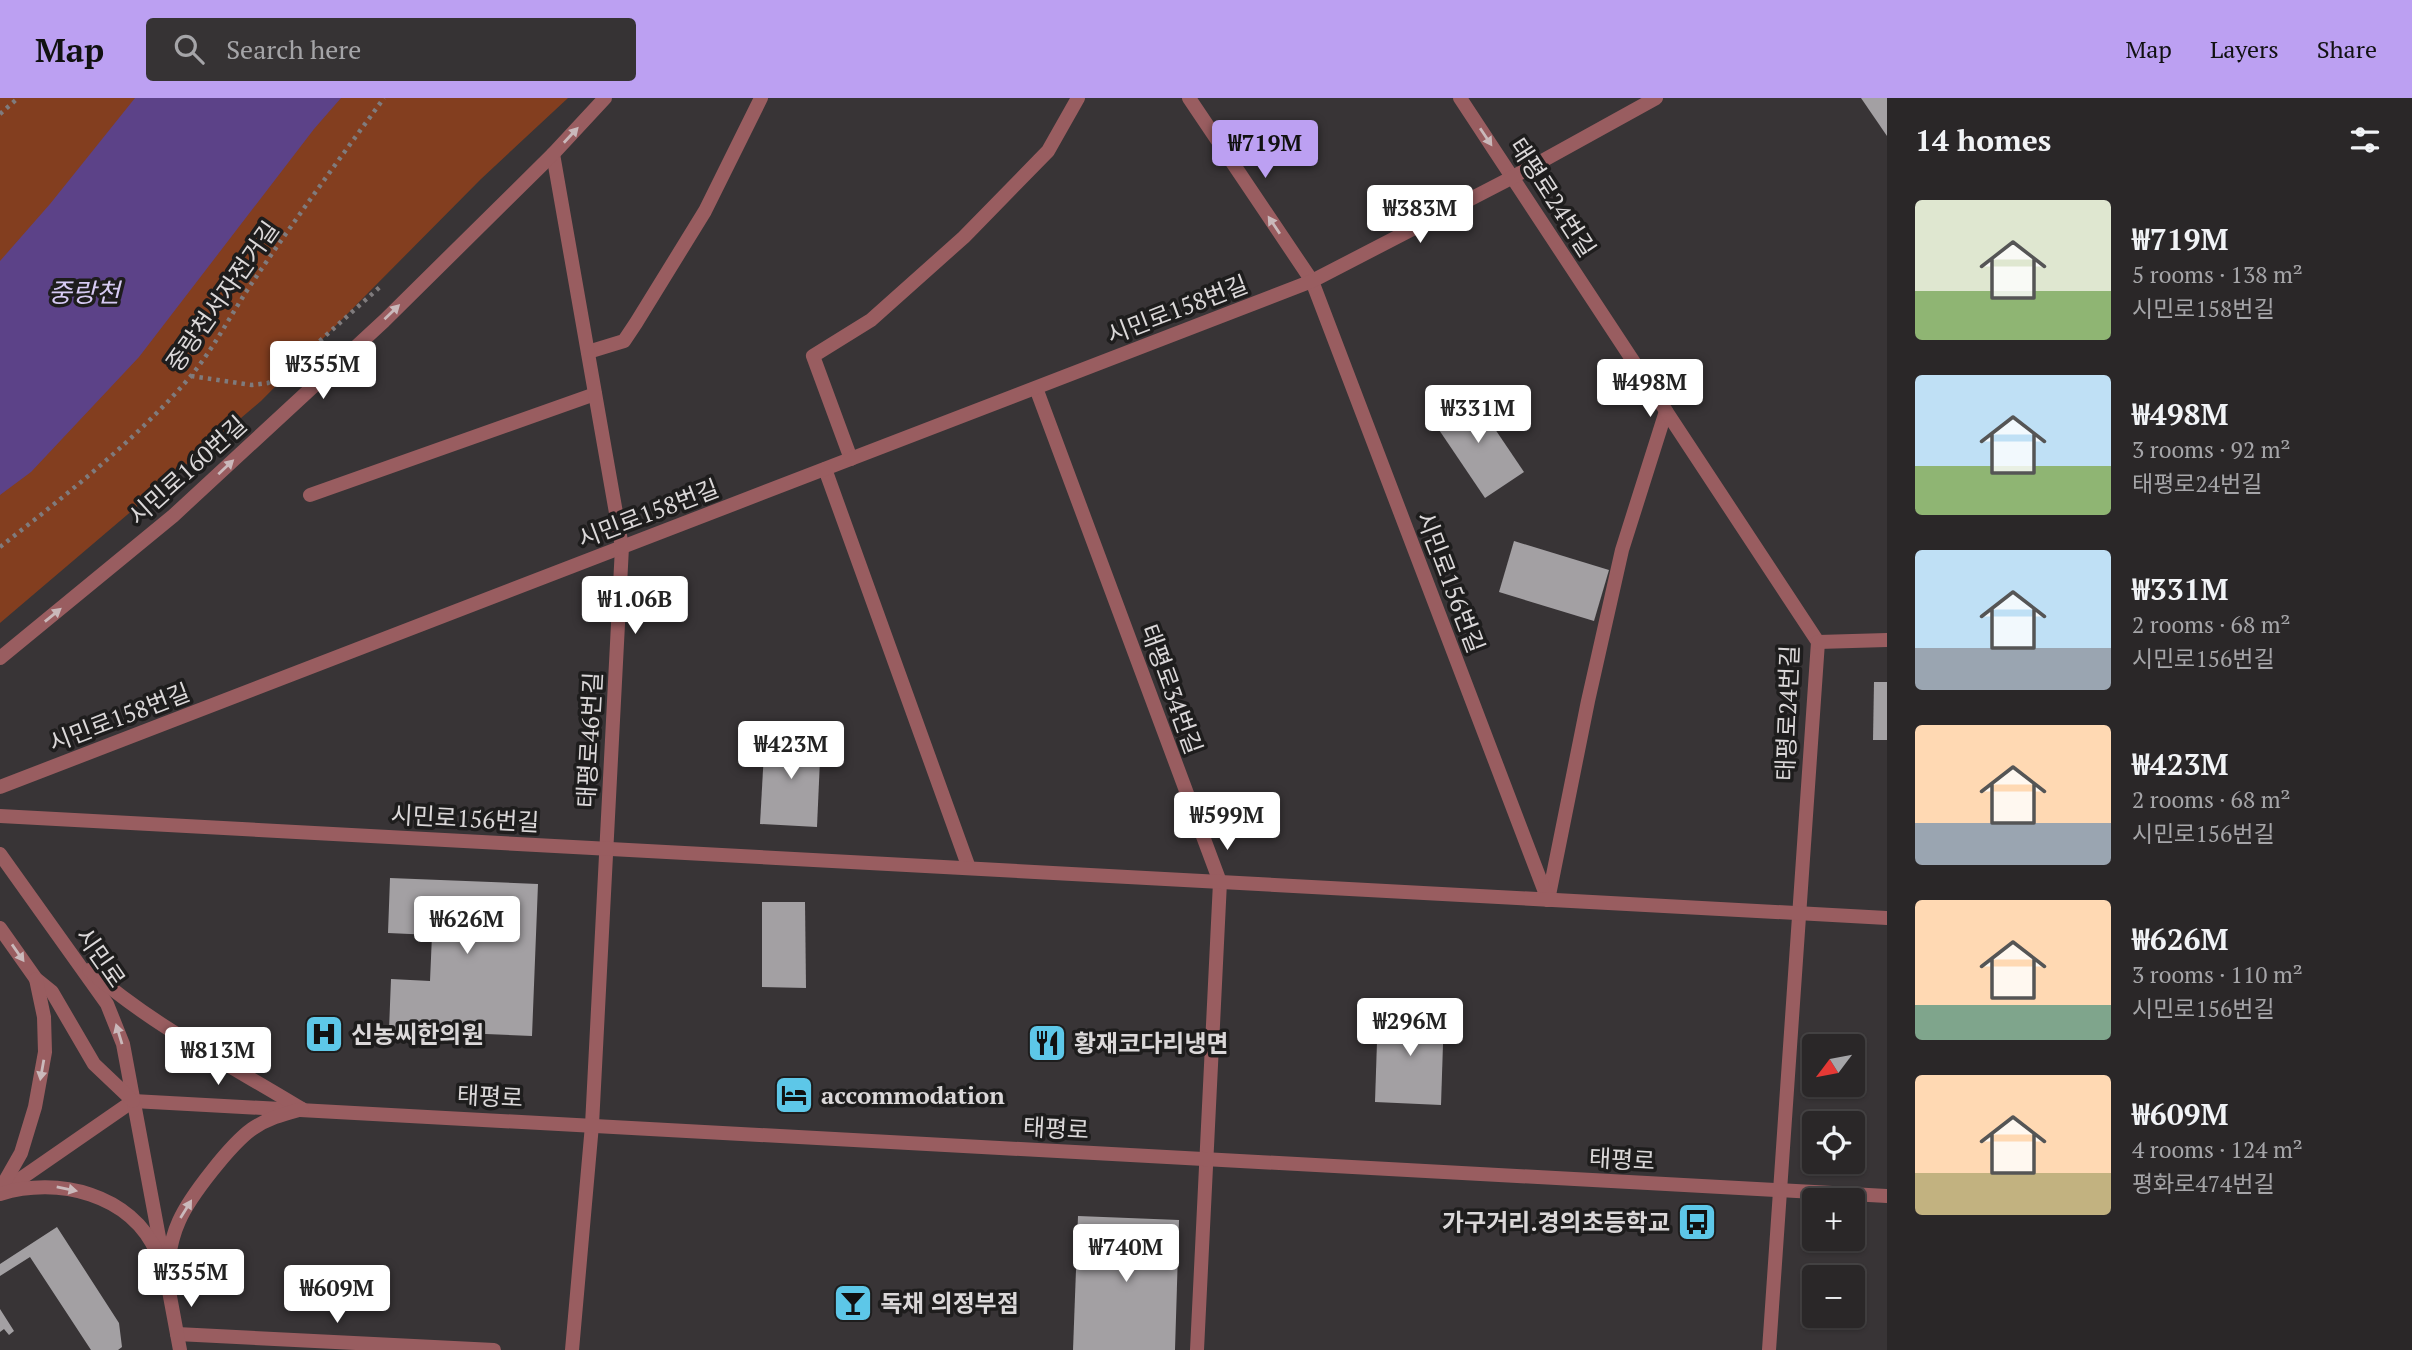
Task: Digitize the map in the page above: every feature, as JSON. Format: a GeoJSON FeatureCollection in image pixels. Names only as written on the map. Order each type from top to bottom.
{"type":"FeatureCollection","features":[{"type":"Feature","properties":{"kind":"street","name":"시민로160번길"},"geometry":{"type":"LineString","coordinates":[[0,658],[173,516],[384,321],[553,154],[605,98]]}},
{"type":"Feature","properties":{"kind":"street"},"geometry":{"type":"LineString","coordinates":[[588,352],[624,341],[705,211],[761,98]]}},
{"type":"Feature","properties":{"kind":"street"},"geometry":{"type":"LineString","coordinates":[[851,459],[813,356],[871,320],[964,237],[1048,150],[1078,98]]}},
{"type":"Feature","properties":{"kind":"street"},"geometry":{"type":"LineString","coordinates":[[1189,98],[1312,281]]}},
{"type":"Feature","properties":{"kind":"street","name":"태평로24번길"},"geometry":{"type":"LineString","coordinates":[[1460,98],[1818,642],[1769,1350]]}},
{"type":"Feature","properties":{"kind":"street","name":"시민로158번길"},"geometry":{"type":"LineString","coordinates":[[0,787],[1312,281],[1513,177],[1656,98]]}},
{"type":"Feature","properties":{"kind":"street","name":"태평로46번길"},"geometry":{"type":"LineString","coordinates":[[553,154],[622,547],[592,1125],[572,1350]]}},
{"type":"Feature","properties":{"kind":"street","name":"시민로156번길"},"geometry":{"type":"LineString","coordinates":[[1312,281],[1548,900]]}},
{"type":"Feature","properties":{"kind":"street","name":"태평로34번길"},"geometry":{"type":"LineString","coordinates":[[1036,388],[1220,882],[1197,1350]]}},
{"type":"Feature","properties":{"kind":"street"},"geometry":{"type":"LineString","coordinates":[[310,495],[596,394]]}},
{"type":"Feature","properties":{"kind":"street"},"geometry":{"type":"LineString","coordinates":[[1548,900],[1622,550],[1666,411]]}},
{"type":"Feature","properties":{"kind":"street"},"geometry":{"type":"LineString","coordinates":[[825,469],[969,868]]}},
{"type":"Feature","properties":{"kind":"street"},"geometry":{"type":"LineString","coordinates":[[1818,642],[1887,640]]}},
{"type":"Feature","properties":{"kind":"street","name":"시민로156번길"},"geometry":{"type":"LineString","coordinates":[[0,816],[1887,918]]}},
{"type":"Feature","properties":{"kind":"street","name":"시민로"},"geometry":{"type":"LineString","coordinates":[[0,854],[107,1004],[116,1023],[180,1350]]}},
{"type":"Feature","properties":{"kind":"street"},"geometry":{"type":"LineString","coordinates":[[0,928],[36,979],[52,992],[94,1064],[133,1101],[0,1193]]}},
{"type":"Feature","properties":{"kind":"street"},"geometry":{"type":"LineString","coordinates":[[72,956],[153,1020],[302,1109]]}},
{"type":"Feature","properties":{"kind":"street"},"geometry":{"type":"LineString","coordinates":[[0,1193],[21,1153],[35,1107],[45,1052],[44,1017],[36,979]]}},
{"type":"Feature","properties":{"kind":"street","name":"태평로"},"geometry":{"type":"LineString","coordinates":[[133,1101],[1887,1196]]}},
{"type":"Feature","properties":{"kind":"street"},"geometry":{"type":"LineString","coordinates":[[167,1274],[171,1243],[179,1219],[230,1150],[251,1130],[271,1117],[302,1109]]}},
{"type":"Feature","properties":{"kind":"street"},"geometry":{"type":"LineString","coordinates":[[0,1193],[23,1187],[67,1188],[115,1205],[132,1217],[152,1240],[167,1274]]}},
{"type":"Feature","properties":{"kind":"street"},"geometry":{"type":"LineString","coordinates":[[177,1334],[494,1350]]}},
{"type":"Feature","properties":{"kind":"path"},"geometry":{"type":"LineString","coordinates":[[0,114],[18,98]]}},
{"type":"Feature","properties":{"kind":"path","name":"중랑천서자전거길"},"geometry":{"type":"LineString","coordinates":[[0,547],[97,467],[159,410],[191,376],[219,338],[253,282],[384,98]]}},
{"type":"Feature","properties":{"kind":"path"},"geometry":{"type":"LineString","coordinates":[[191,376],[252,384],[268,383],[284,373],[381,285]]}},
{"type":"Feature","properties":{"kind":"shaded area"},"geometry":{"type":"Polygon","coordinates":[[[0,98],[568,98],[481,179],[261,401],[0,623],[0,98]]]}},
{"type":"Feature","properties":{"kind":"water","name":"중랑천"},"geometry":{"type":"Polygon","coordinates":[[[135,98],[341,98],[314,129],[139,357],[31,472],[0,495],[0,261],[50,204],[135,98]]]}},
{"type":"Feature","properties":{"kind":"building"},"geometry":{"type":"Polygon","coordinates":[[[1861,98],[1887,98],[1887,136],[1861,98]]]}},
{"type":"Feature","properties":{"kind":"building"},"geometry":{"type":"Polygon","coordinates":[[[1470,392],[1524,472],[1485,498],[1431,418],[1470,392]]]}},
{"type":"Feature","properties":{"kind":"building"},"geometry":{"type":"Polygon","coordinates":[[[1514,541],[1609,570],[1594,621],[1499,592],[1514,541]]]}},
{"type":"Feature","properties":{"kind":"building"},"geometry":{"type":"Polygon","coordinates":[[[1874,682],[1887,682],[1887,740],[1873,740],[1874,682]]]}},
{"type":"Feature","properties":{"kind":"building"},"geometry":{"type":"Polygon","coordinates":[[[765,734],[821,737],[817,827],[760,824],[765,734]]]}},
{"type":"Feature","properties":{"kind":"building"},"geometry":{"type":"Polygon","coordinates":[[[390,878],[538,884],[532,1036],[389,1030],[391,979],[430,981],[432,935],[388,933],[390,878]]]}},
{"type":"Feature","properties":{"kind":"building"},"geometry":{"type":"Polygon","coordinates":[[[762,902],[805,902],[806,988],[762,987],[762,902]]]}},
{"type":"Feature","properties":{"kind":"building"},"geometry":{"type":"Polygon","coordinates":[[[1378,1012],[1444,1014],[1441,1105],[1375,1102],[1378,1012]]]}},
{"type":"Feature","properties":{"kind":"building"},"geometry":{"type":"Polygon","coordinates":[[[1078,1216],[1179,1220],[1175,1350],[1073,1350],[1078,1216]]]}},
{"type":"Feature","properties":{"kind":"building"},"geometry":{"type":"Polygon","coordinates":[[[57,1227],[119,1323],[122,1347],[118,1350],[91,1350],[30,1257],[0,1276],[0,1264],[57,1227]]]}},
{"type":"Feature","properties":{"kind":"building"},"geometry":{"type":"Polygon","coordinates":[[[0,1309],[14,1331],[9,1335],[4,1329],[0,1332],[0,1309]]]}},
{"type":"Feature","properties":{"kind":"place","name":"신농씨한의원"},"geometry":{"type":"Point","coordinates":[324,1034]}},
{"type":"Feature","properties":{"kind":"place","name":"황재코다리냉면"},"geometry":{"type":"Point","coordinates":[1047,1043]}},
{"type":"Feature","properties":{"kind":"place","name":"accommodation"},"geometry":{"type":"Point","coordinates":[794,1095]}},
{"type":"Feature","properties":{"kind":"place","name":"가구거리.경의초등학교"},"geometry":{"type":"Point","coordinates":[1697,1222]}},
{"type":"Feature","properties":{"kind":"place","name":"독채 의정부점"},"geometry":{"type":"Point","coordinates":[853,1303]}}]}
